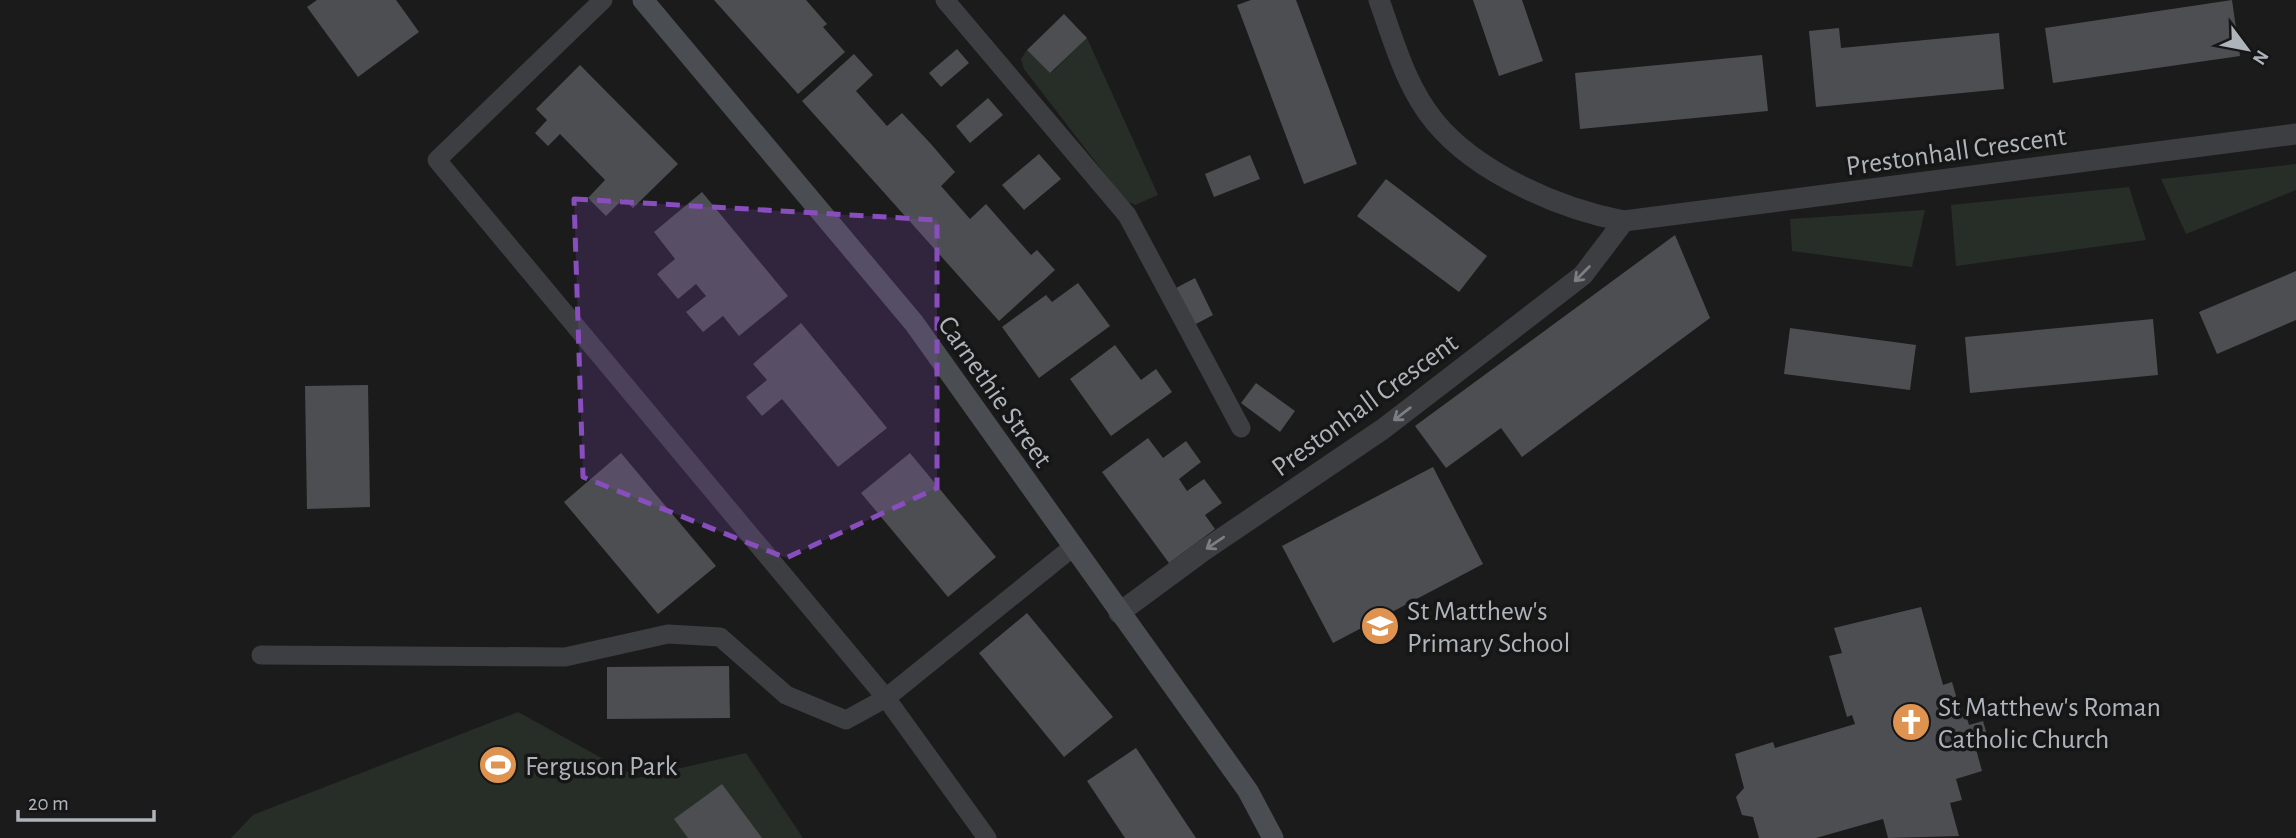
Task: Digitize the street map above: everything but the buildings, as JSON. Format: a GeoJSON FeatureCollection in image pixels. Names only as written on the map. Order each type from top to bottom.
{"type":"FeatureCollection","features":[{"type":"Feature","properties":{"kind":"street","name":"Carnethie Street"},"geometry":{"type":"LineString","coordinates":[[643,0],[914,323],[1248,791],[1273,838]]}},
{"type":"Feature","properties":{"kind":"street","name":"Prestonhall Crescent"},"geometry":{"type":"LineString","coordinates":[[1379,0],[1406,75],[1435,122],[1465,150],[1545,197],[1583,213],[1624,221],[2296,134]]}},
{"type":"Feature","properties":{"kind":"street","name":"Prestonhall Crescent"},"geometry":{"type":"LineString","coordinates":[[1119,613],[1202,551],[1383,429],[1583,275],[1624,221]]}},
{"type":"Feature","properties":{"kind":"lane"},"geometry":{"type":"LineString","coordinates":[[603,0],[437,160],[886,698],[987,838]]}},
{"type":"Feature","properties":{"kind":"lane"},"geometry":{"type":"LineString","coordinates":[[945,0],[1127,215],[1241,428]]}},
{"type":"Feature","properties":{"kind":"lane"},"geometry":{"type":"LineString","coordinates":[[261,655],[565,657],[668,634],[720,637],[786,695],[846,720],[886,698],[1073,547]]}},
{"type":"Feature","properties":{"kind":"highlighted area"},"geometry":{"type":"Polygon","coordinates":[[[574,199],[937,220],[937,488],[786,558],[583,477],[574,199]]]}},
{"type":"Feature","properties":{"kind":"shaded area"},"geometry":{"type":"Polygon","coordinates":[[[1087,38],[1158,195],[1135,205],[1125,200],[1024,69],[1021,59],[1027,50],[1051,73],[1087,38]]]}},
{"type":"Feature","properties":{"kind":"shaded area"},"geometry":{"type":"Polygon","coordinates":[[[2296,164],[2296,190],[2186,234],[2161,179],[2296,164]]]}},
{"type":"Feature","properties":{"kind":"shaded area"},"geometry":{"type":"Polygon","coordinates":[[[2129,187],[2146,240],[1956,266],[1951,205],[2129,187]]]}},
{"type":"Feature","properties":{"kind":"shaded area"},"geometry":{"type":"Polygon","coordinates":[[[1925,210],[1912,267],[1792,251],[1790,219],[1925,210]]]}},
{"type":"Feature","properties":{"kind":"shaded area","name":"Ferguson Park"},"geometry":{"type":"Polygon","coordinates":[[[518,712],[638,778],[746,753],[803,838],[231,838],[253,815],[518,712]]]}},
{"type":"Feature","properties":{"kind":"place","name":"St Matthew's Primary School"},"geometry":{"type":"Point","coordinates":[1380,626]}},
{"type":"Feature","properties":{"kind":"place","name":"St Matthew's Roman Catholic Church"},"geometry":{"type":"Point","coordinates":[1911,722]}},
{"type":"Feature","properties":{"kind":"place","name":"Ferguson Park"},"geometry":{"type":"Point","coordinates":[498,765]}}]}
